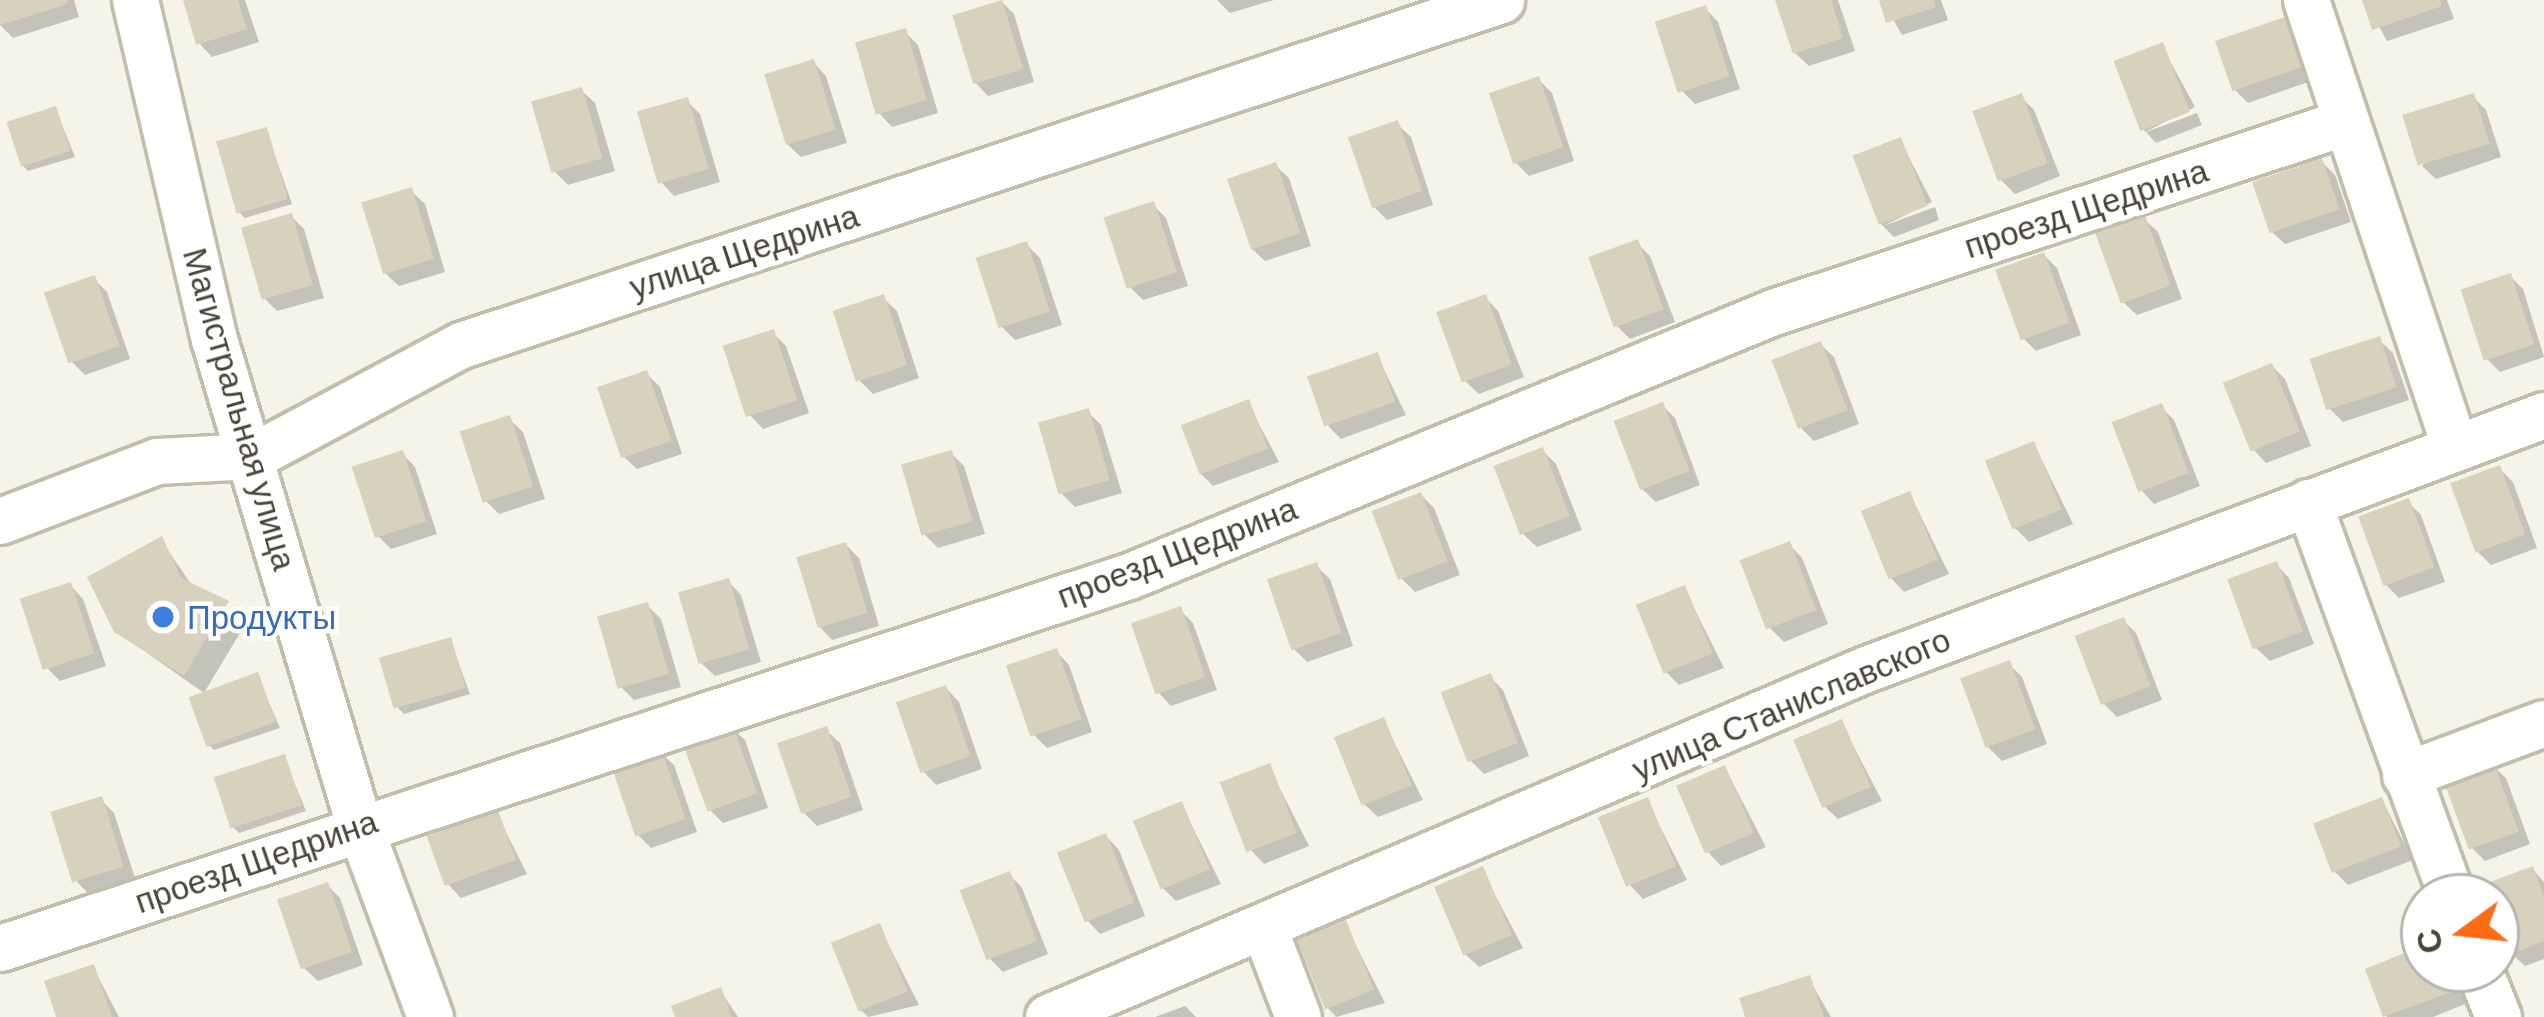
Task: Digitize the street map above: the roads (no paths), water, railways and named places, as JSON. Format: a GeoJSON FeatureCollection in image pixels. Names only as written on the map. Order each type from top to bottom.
{"type":"FeatureCollection","features":[{"type":"Feature","properties":{"kind":"street","name":"Магистральная улица"},"geometry":{"type":"LineString","coordinates":[[135,0],[214,339],[254,456],[359,825],[430,1017]]}},
{"type":"Feature","properties":{"kind":"street","name":"улица Щедрина"},"geometry":{"type":"LineString","coordinates":[[0,521],[157,461],[254,456],[461,345],[1501,0]]}},
{"type":"Feature","properties":{"kind":"street"},"geometry":{"type":"LineString","coordinates":[[2306,0],[2342,123],[2455,448]]}},
{"type":"Feature","properties":{"kind":"street","name":"проезд Щедрина"},"geometry":{"type":"LineString","coordinates":[[0,948],[359,825],[1130,576],[1773,312],[2342,123]]}},
{"type":"Feature","properties":{"kind":"street","name":"улица Станиславского"},"geometry":{"type":"LineString","coordinates":[[1048,1017],[1866,669],[2544,415]]}},
{"type":"Feature","properties":{"kind":"street"},"geometry":{"type":"LineString","coordinates":[[2308,502],[2443,873]]}},
{"type":"Feature","properties":{"kind":"street"},"geometry":{"type":"LineString","coordinates":[[2405,776],[2544,723]]}},
{"type":"Feature","properties":{"kind":"street"},"geometry":{"type":"LineString","coordinates":[[1264,928],[1298,1017]]}},
{"type":"Feature","properties":{"kind":"place","name":"Продукты"},"geometry":{"type":"Point","coordinates":[163,617]}}]}
